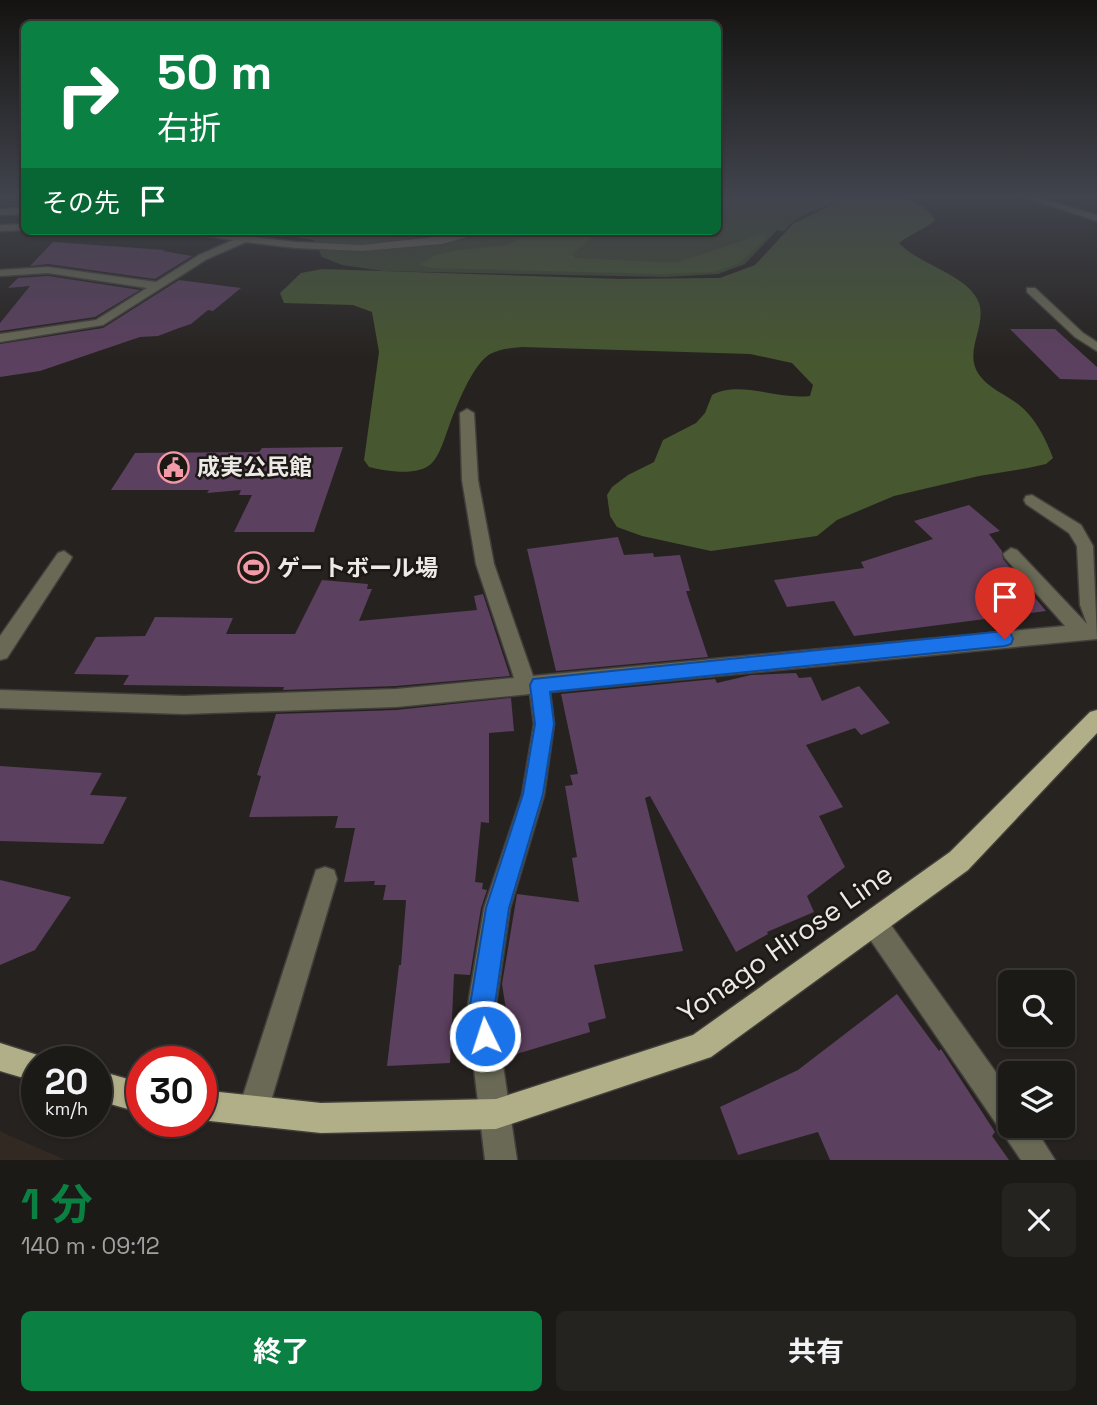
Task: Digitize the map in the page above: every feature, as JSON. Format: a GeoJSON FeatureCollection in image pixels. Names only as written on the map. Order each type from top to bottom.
{"type":"FeatureCollection","features":[{"type":"Feature","properties":{"kind":"main road","name":"Yonago Hirose Line"},"geometry":{"type":"LineString","coordinates":[[217,1107],[321,1118],[496,1114],[701,1047],[959,861],[1097,719]]}},
{"type":"Feature","properties":{"kind":"main road"},"geometry":{"type":"LineString","coordinates":[[0,1058],[21,1064]]}},
{"type":"Feature","properties":{"kind":"street"},"geometry":{"type":"LineString","coordinates":[[0,338],[99,323],[203,257],[220,250]]}},
{"type":"Feature","properties":{"kind":"street"},"geometry":{"type":"LineString","coordinates":[[0,273],[48,270],[158,286]]}},
{"type":"Feature","properties":{"kind":"street"},"geometry":{"type":"LineString","coordinates":[[1031,290],[1079,335],[1097,347]]}},
{"type":"Feature","properties":{"kind":"street"},"geometry":{"type":"LineString","coordinates":[[467,413],[469,479],[485,564],[533,685],[544,724],[533,794],[498,908],[481,1011],[502,1160]]}},
{"type":"Feature","properties":{"kind":"street"},"geometry":{"type":"LineString","coordinates":[[1032,499],[1074,529],[1085,546],[1092,629]]}},
{"type":"Feature","properties":{"kind":"street"},"geometry":{"type":"LineString","coordinates":[[1011,554],[1092,629]]}},
{"type":"Feature","properties":{"kind":"street"},"geometry":{"type":"LineString","coordinates":[[0,652],[64,557]]}},
{"type":"Feature","properties":{"kind":"street"},"geometry":{"type":"LineString","coordinates":[[0,699],[184,705],[396,698],[1092,629]]}},
{"type":"Feature","properties":{"kind":"street"},"geometry":{"type":"LineString","coordinates":[[253,1111],[325,880]]}},
{"type":"Feature","properties":{"kind":"street"},"geometry":{"type":"LineString","coordinates":[[874,923],[998,1101]]}},
{"type":"Feature","properties":{"kind":"street"},"geometry":{"type":"LineString","coordinates":[[1024,1138],[1039,1160]]}},
{"type":"Feature","properties":{"kind":"shaded area"},"geometry":{"type":"Polygon","coordinates":[[[0,1131],[8,1135],[66,1160],[0,1160],[0,1131]]]}},
{"type":"Feature","properties":{"kind":"green space"},"geometry":{"type":"Polygon","coordinates":[[[319,250],[758,250],[745,264],[718,274],[666,277],[383,271],[342,265],[322,257],[319,250]]]}},
{"type":"Feature","properties":{"kind":"green space"},"geometry":{"type":"Polygon","coordinates":[[[456,250],[577,250],[572,254],[575,258],[676,263],[715,250],[754,250],[738,264],[713,272],[662,274],[431,268],[419,265],[434,256],[456,250]]]}},
{"type":"Feature","properties":{"kind":"green space"},"geometry":{"type":"Polygon","coordinates":[[[769,250],[907,250],[955,278],[974,293],[979,303],[980,322],[973,358],[975,367],[988,384],[1030,415],[1053,458],[1046,464],[894,496],[837,520],[817,536],[711,551],[642,536],[617,527],[610,516],[607,495],[612,487],[628,475],[654,462],[663,440],[696,423],[705,413],[712,395],[735,389],[810,396],[813,385],[792,363],[750,354],[522,347],[501,350],[483,360],[471,377],[440,451],[432,463],[419,470],[384,470],[369,467],[364,460],[379,352],[372,312],[353,305],[284,303],[280,293],[301,273],[322,269],[620,279],[720,278],[755,265],[769,250]]]}},
{"type":"Feature","properties":{"kind":"building"},"geometry":{"type":"Polygon","coordinates":[[[45,250],[165,250],[192,256],[155,279],[48,264],[30,266],[45,250]]]}},
{"type":"Feature","properties":{"kind":"building"},"geometry":{"type":"Polygon","coordinates":[[[48,276],[140,290],[95,317],[0,331],[0,323],[30,286],[8,288],[18,278],[48,276]]]}},
{"type":"Feature","properties":{"kind":"building"},"geometry":{"type":"Polygon","coordinates":[[[179,280],[241,288],[213,311],[208,310],[191,324],[158,336],[140,337],[40,371],[0,377],[0,344],[103,328],[179,280]]]}},
{"type":"Feature","properties":{"kind":"building"},"geometry":{"type":"Polygon","coordinates":[[[1010,329],[1055,329],[1097,367],[1097,380],[1060,379],[1010,329]]]}},
{"type":"Feature","properties":{"kind":"building"},"geometry":{"type":"Polygon","coordinates":[[[343,447],[314,532],[234,532],[252,495],[239,495],[241,490],[207,493],[209,490],[111,490],[135,453],[259,452],[262,448],[343,447]]]}},
{"type":"Feature","properties":{"kind":"building"},"geometry":{"type":"Polygon","coordinates":[[[969,505],[1000,531],[989,534],[1002,551],[1003,559],[1046,611],[854,636],[834,601],[787,607],[774,580],[864,568],[861,562],[933,539],[914,521],[969,505]]]}},
{"type":"Feature","properties":{"kind":"building"},"geometry":{"type":"Polygon","coordinates":[[[618,537],[624,555],[680,555],[690,591],[686,591],[708,657],[556,671],[527,549],[618,537]]]}},
{"type":"Feature","properties":{"kind":"building"},"geometry":{"type":"Polygon","coordinates":[[[322,580],[368,584],[367,589],[372,589],[359,621],[477,610],[474,596],[483,594],[510,676],[396,686],[283,690],[284,687],[123,685],[129,675],[74,674],[96,637],[145,636],[155,617],[233,618],[226,634],[295,634],[322,580]]]}},
{"type":"Feature","properties":{"kind":"building"},"geometry":{"type":"Polygon","coordinates":[[[796,673],[799,678],[811,677],[822,701],[859,686],[890,723],[861,735],[855,728],[806,745],[843,807],[819,816],[845,867],[807,896],[814,912],[767,932],[768,934],[736,952],[650,796],[645,798],[683,951],[594,965],[606,1018],[588,1023],[590,1032],[513,1055],[502,984],[517,894],[579,902],[572,858],[577,857],[565,786],[573,785],[570,775],[578,774],[561,694],[715,679],[717,683],[751,675],[796,673]]]}},
{"type":"Feature","properties":{"kind":"building"},"geometry":{"type":"Polygon","coordinates":[[[511,698],[514,731],[489,733],[489,823],[481,822],[475,882],[483,883],[482,889],[487,890],[481,908],[470,975],[454,974],[450,1063],[387,1066],[401,965],[406,900],[383,900],[386,885],[374,885],[375,881],[344,882],[355,828],[335,828],[338,816],[249,817],[261,776],[257,775],[276,714],[396,710],[511,698]]]}},
{"type":"Feature","properties":{"kind":"building"},"geometry":{"type":"Polygon","coordinates":[[[0,766],[102,773],[90,795],[127,797],[103,844],[0,841],[0,766]]]}},
{"type":"Feature","properties":{"kind":"building"},"geometry":{"type":"Polygon","coordinates":[[[0,880],[71,897],[35,950],[0,965],[0,880]]]}},
{"type":"Feature","properties":{"kind":"building"},"geometry":{"type":"Polygon","coordinates":[[[897,994],[939,1051],[941,1049],[995,1132],[992,1136],[1009,1160],[830,1160],[818,1132],[738,1155],[720,1107],[798,1070],[897,994]]]}},
{"type":"Feature","properties":{"kind":"place","name":"成実公民館"},"geometry":{"type":"Point","coordinates":[174,467]}},
{"type":"Feature","properties":{"kind":"place","name":"ゲートボール場"},"geometry":{"type":"Point","coordinates":[254,568]}},
{"type":"Feature","properties":{"kind":"route"},"geometry":{"type":"LineString","coordinates":[[485,1036],[481,1011],[498,908],[533,794],[544,724],[540,685],[1005,639]]}}]}
